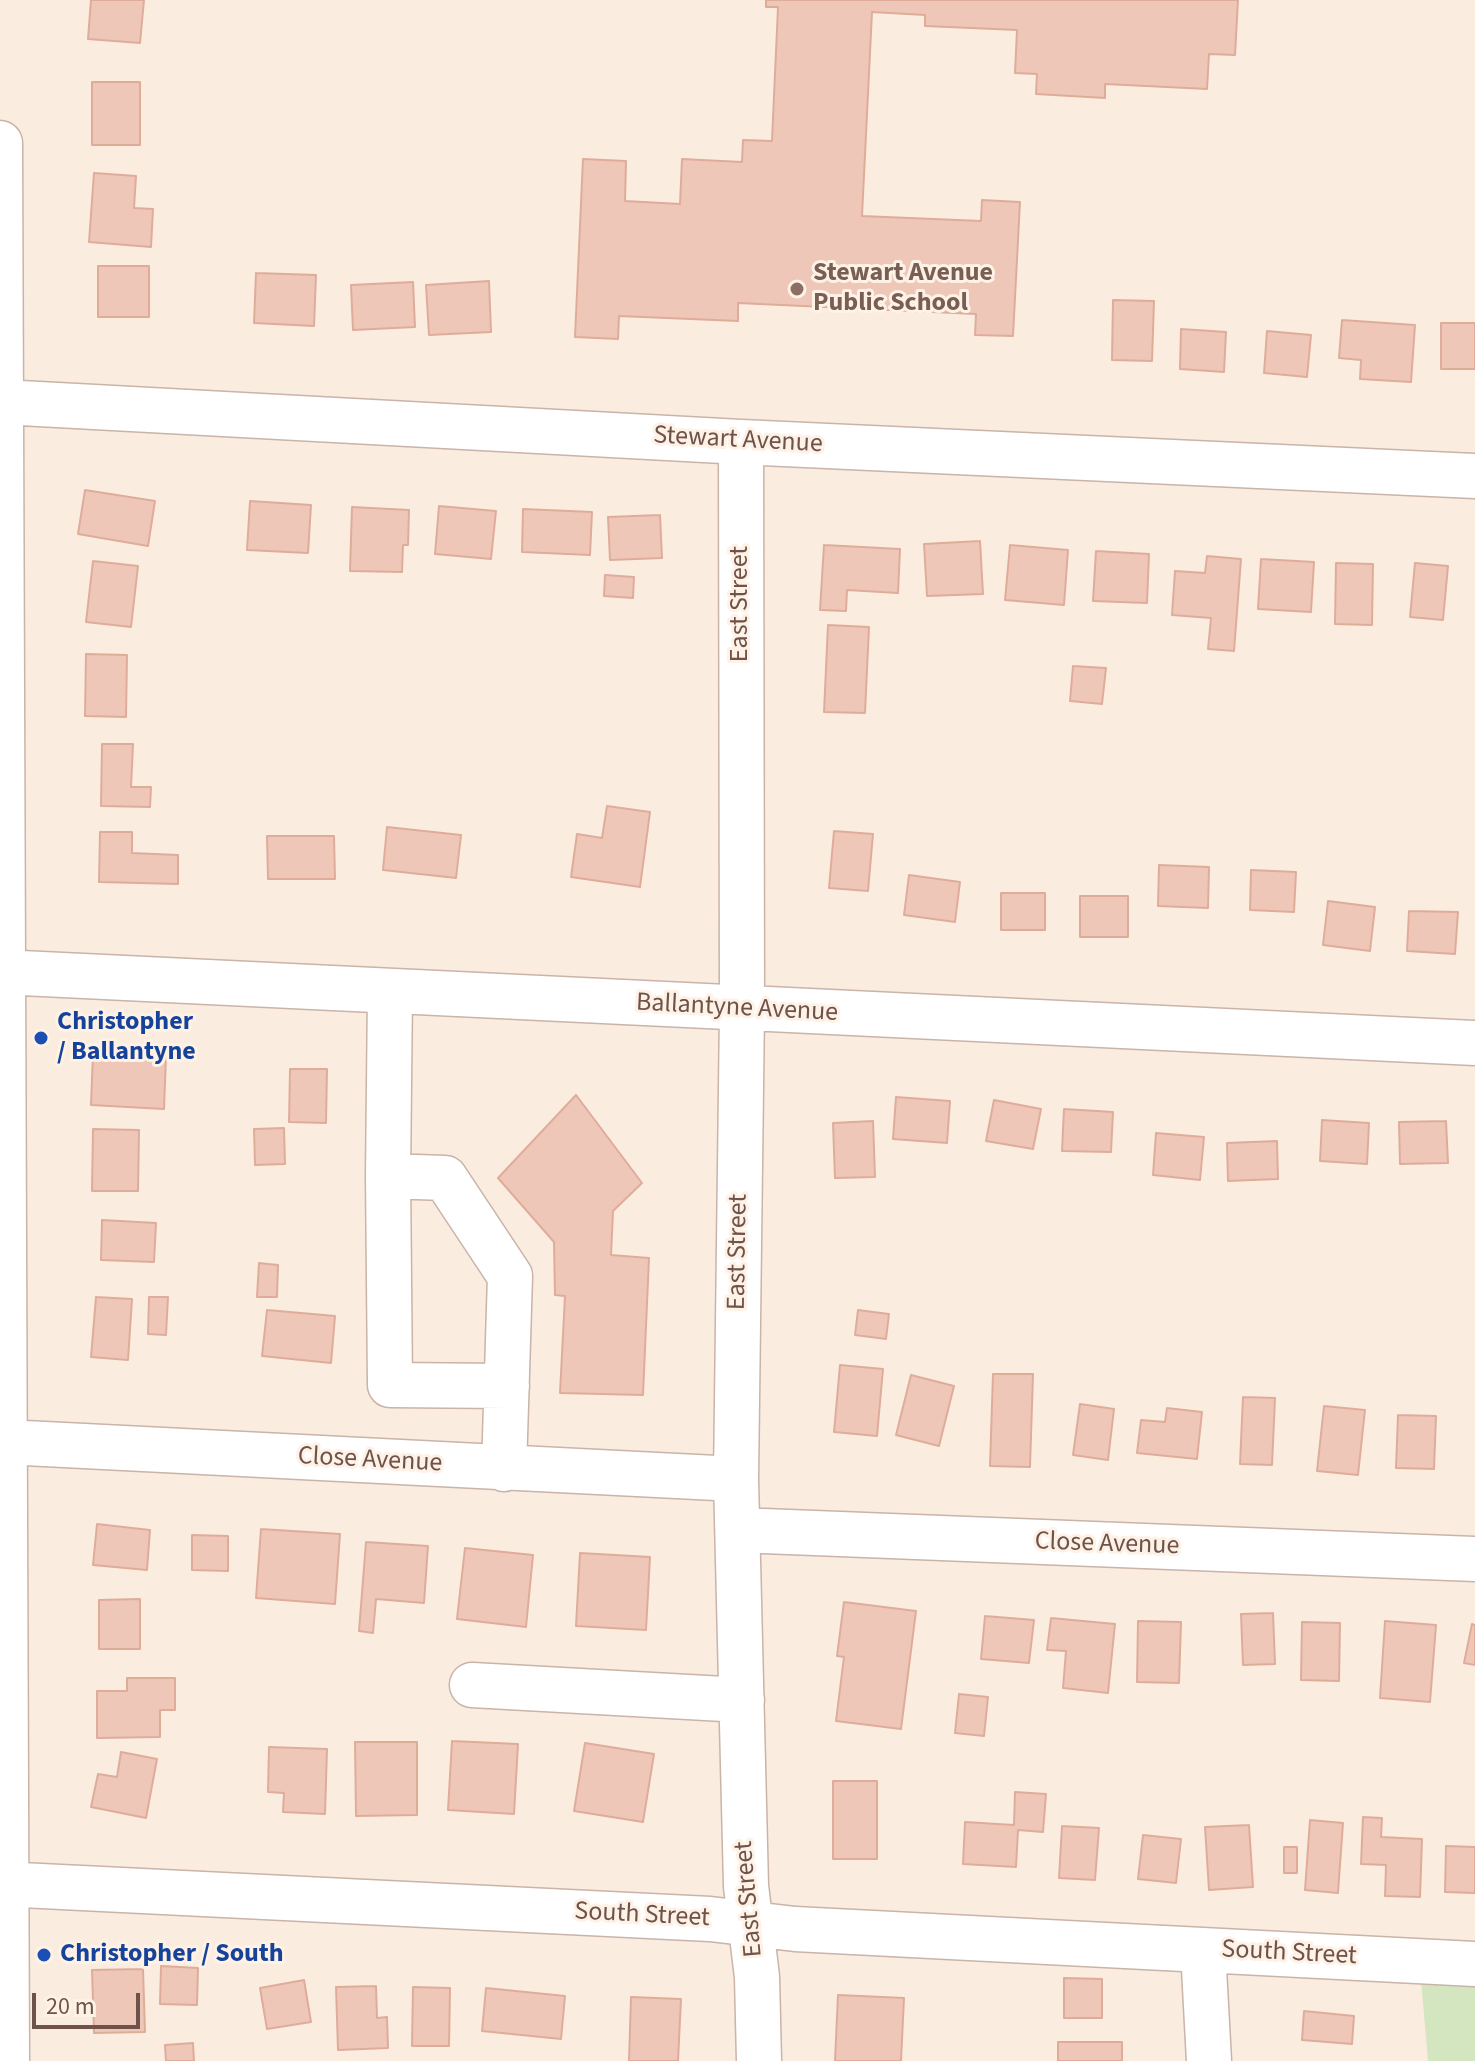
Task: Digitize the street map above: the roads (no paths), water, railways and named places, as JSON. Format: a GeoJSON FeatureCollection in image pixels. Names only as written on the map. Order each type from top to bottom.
{"type":"FeatureCollection","features":[{"type":"Feature","properties":{"kind":"street"},"geometry":{"type":"LineString","coordinates":[[0,143],[7,2061]]}},
{"type":"Feature","properties":{"kind":"street","name":"Stewart Avenue"},"geometry":{"type":"LineString","coordinates":[[2,402],[741,442],[1475,476]]}},
{"type":"Feature","properties":{"kind":"street","name":"East Street"},"geometry":{"type":"LineString","coordinates":[[741,442],[742,1009],[736,1479],[746,1886],[757,1977],[759,2061]]}},
{"type":"Feature","properties":{"kind":"street","name":"Ballantyne Avenue"},"geometry":{"type":"LineString","coordinates":[[1,972],[1475,1043]]}},
{"type":"Feature","properties":{"kind":"street"},"geometry":{"type":"LineString","coordinates":[[390,992],[390,1385],[507,1386]]}},
{"type":"Feature","properties":{"kind":"street"},"geometry":{"type":"LineString","coordinates":[[388,1176],[445,1178],[510,1276],[504,1469]]}},
{"type":"Feature","properties":{"kind":"street","name":"Close Avenue"},"geometry":{"type":"LineString","coordinates":[[5,1442],[736,1479]]}},
{"type":"Feature","properties":{"kind":"street","name":"Close Avenue"},"geometry":{"type":"LineString","coordinates":[[738,1530],[1475,1559]]}},
{"type":"Feature","properties":{"kind":"street"},"geometry":{"type":"LineString","coordinates":[[472,1685],[742,1700]]}},
{"type":"Feature","properties":{"kind":"street","name":"South Street"},"geometry":{"type":"LineString","coordinates":[[4,1884],[710,1919],[795,1929],[1475,1964]]}},
{"type":"Feature","properties":{"kind":"street"},"geometry":{"type":"LineString","coordinates":[[1203,1950],[1209,2061]]}},
{"type":"Feature","properties":{"kind":"place","name":"Stewart Avenue Public School"},"geometry":{"type":"Point","coordinates":[797,289]}},
{"type":"Feature","properties":{"kind":"place","name":"Christopher / Ballantyne"},"geometry":{"type":"Point","coordinates":[41,1038]}},
{"type":"Feature","properties":{"kind":"place","name":"Christopher / South"},"geometry":{"type":"Point","coordinates":[44,1955]}}]}
